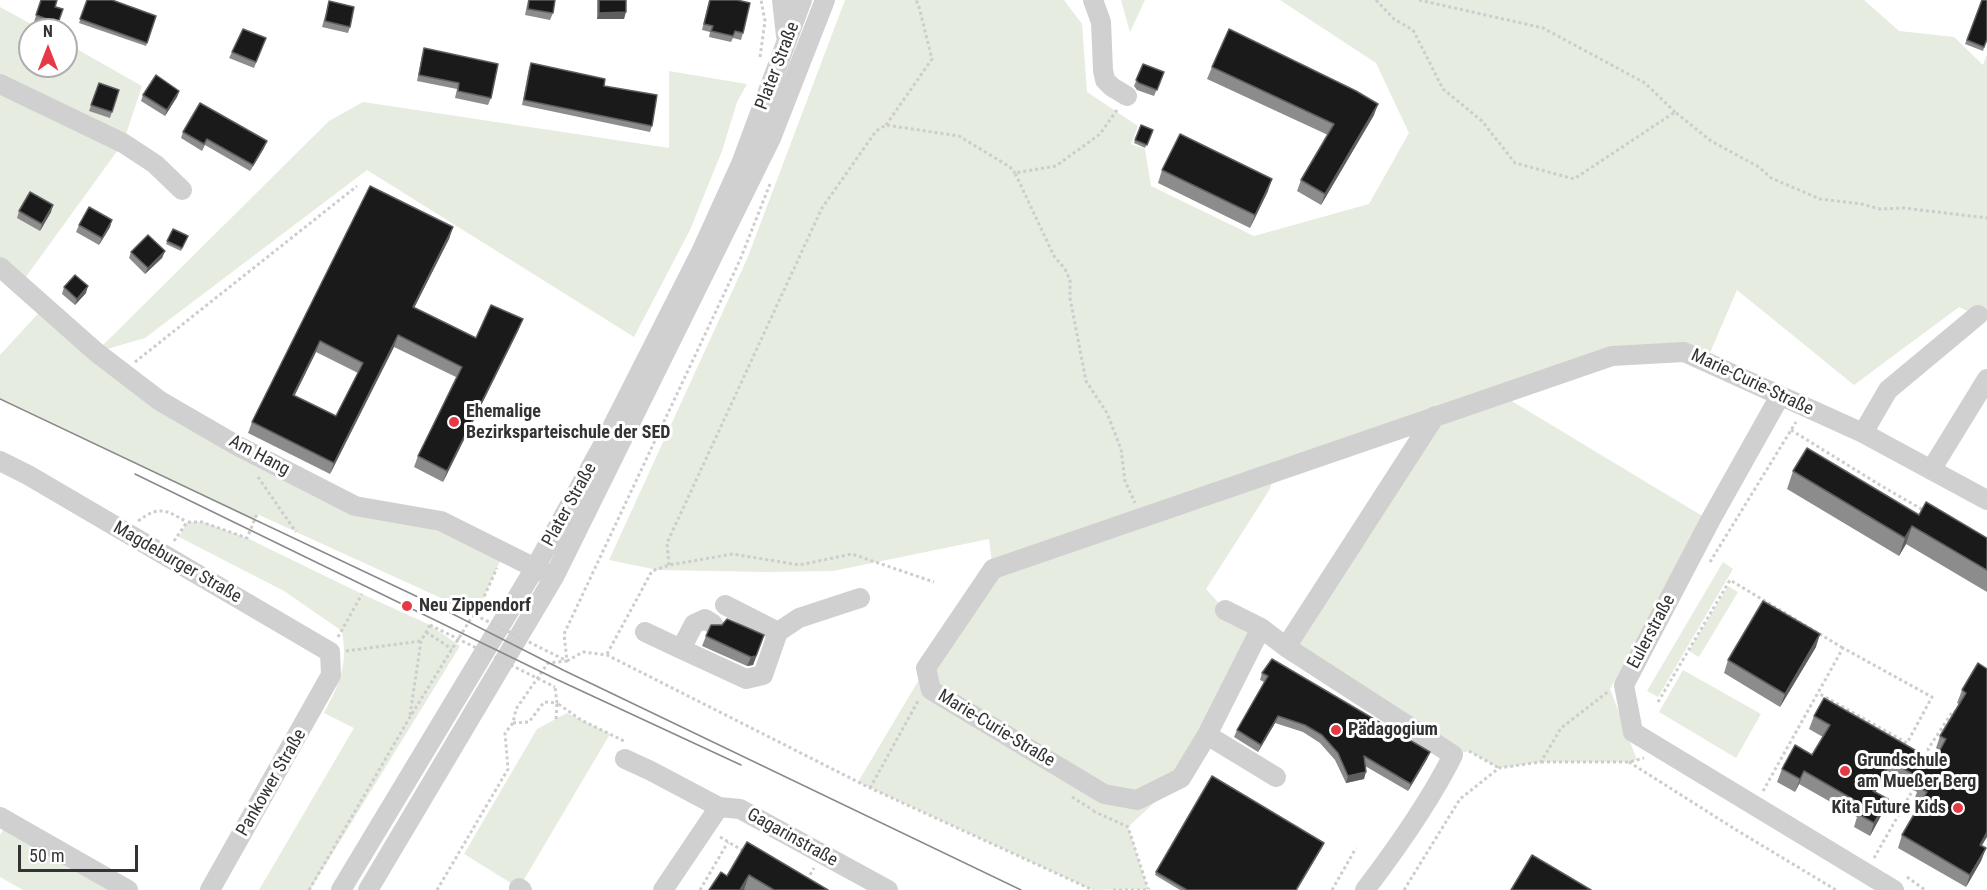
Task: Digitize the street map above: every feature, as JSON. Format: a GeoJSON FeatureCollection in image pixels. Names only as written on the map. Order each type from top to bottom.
{"type":"FeatureCollection","features":[{"type":"Feature","properties":{"kind":"street"},"geometry":{"type":"LineString","coordinates":[[782,0],[786,42]]}},
{"type":"Feature","properties":{"kind":"street","name":"Plater Straße"},"geometry":{"type":"LineString","coordinates":[[341,890],[536,568],[604,443],[702,250],[741,164],[802,0]]}},
{"type":"Feature","properties":{"kind":"street","name":"Plater Straße"},"geometry":{"type":"LineString","coordinates":[[368,890],[554,577],[766,147],[825,0]]}},
{"type":"Feature","properties":{"kind":"street"},"geometry":{"type":"LineString","coordinates":[[1093,0],[1101,22],[1104,76],[1107,83],[1125,95]]}},
{"type":"Feature","properties":{"kind":"street"},"geometry":{"type":"LineString","coordinates":[[0,84],[123,143],[155,164],[182,190]]}},
{"type":"Feature","properties":{"kind":"street","name":"Am Hang"},"geometry":{"type":"LineString","coordinates":[[0,267],[96,352],[160,401],[236,445],[355,506],[441,520],[554,577]]}},
{"type":"Feature","properties":{"kind":"street"},"geometry":{"type":"LineString","coordinates":[[1863,433],[1888,390],[1978,315]]}},
{"type":"Feature","properties":{"kind":"street","name":"Marie-Curie-Straße"},"geometry":{"type":"LineString","coordinates":[[1261,628],[1207,735],[1181,778],[1137,800],[1104,794],[931,690],[926,668],[993,569],[1612,356],[1684,352],[1863,433],[1987,500]]}},
{"type":"Feature","properties":{"kind":"street"},"geometry":{"type":"LineString","coordinates":[[1931,470],[1987,379]]}},
{"type":"Feature","properties":{"kind":"street","name":"Eulerstraße"},"geometry":{"type":"LineString","coordinates":[[1780,396],[1711,519],[1624,685],[1633,732],[1894,890]]}},
{"type":"Feature","properties":{"kind":"street"},"geometry":{"type":"LineString","coordinates":[[1286,647],[1435,416]]}},
{"type":"Feature","properties":{"kind":"street","name":"Magdeburger Straße"},"geometry":{"type":"LineString","coordinates":[[1,465],[124,532],[330,652]]}},
{"type":"Feature","properties":{"kind":"street"},"geometry":{"type":"LineString","coordinates":[[645,632],[746,679],[763,675],[778,632],[800,618],[860,598]]}},
{"type":"Feature","properties":{"kind":"street"},"geometry":{"type":"LineString","coordinates":[[724,605],[778,632]]}},
{"type":"Feature","properties":{"kind":"street"},"geometry":{"type":"LineString","coordinates":[[1226,610],[1261,628],[1286,647],[1453,755],[1393,852],[1365,890]]}},
{"type":"Feature","properties":{"kind":"street"},"geometry":{"type":"LineString","coordinates":[[681,649],[694,624],[705,620],[713,624]]}},
{"type":"Feature","properties":{"kind":"street","name":"Pankower Straße"},"geometry":{"type":"LineString","coordinates":[[210,890],[332,675],[330,652]]}},
{"type":"Feature","properties":{"kind":"street"},"geometry":{"type":"LineString","coordinates":[[1207,735],[1276,777]]}},
{"type":"Feature","properties":{"kind":"street","name":"Gagarinstraße"},"geometry":{"type":"LineString","coordinates":[[628,752],[651,771],[719,807],[740,809],[888,890]]}},
{"type":"Feature","properties":{"kind":"street"},"geometry":{"type":"LineString","coordinates":[[663,890],[719,807]]}},
{"type":"Feature","properties":{"kind":"street"},"geometry":{"type":"LineString","coordinates":[[0,817],[128,890]]}},
{"type":"Feature","properties":{"kind":"path"},"geometry":{"type":"LineString","coordinates":[[760,62],[765,21],[761,0]]}},
{"type":"Feature","properties":{"kind":"path"},"geometry":{"type":"LineString","coordinates":[[669,565],[667,543],[822,207],[876,131],[886,125],[932,59],[916,0]]}},
{"type":"Feature","properties":{"kind":"path"},"geometry":{"type":"LineString","coordinates":[[1376,0],[1394,19],[1413,30],[1443,89],[1482,121],[1515,163],[1574,179],[1675,112]]}},
{"type":"Feature","properties":{"kind":"path"},"geometry":{"type":"LineString","coordinates":[[1419,0],[1543,28],[1645,83],[1675,112],[1711,141],[1759,167],[1771,178],[1820,200],[1862,204],[1880,209],[1904,207],[1987,218]]}},
{"type":"Feature","properties":{"kind":"path"},"geometry":{"type":"LineString","coordinates":[[1015,173],[1056,165],[1100,134],[1125,95]]}},
{"type":"Feature","properties":{"kind":"path"},"geometry":{"type":"LineString","coordinates":[[886,125],[959,136],[1010,167],[1015,173],[1054,256],[1065,268],[1070,280],[1070,298],[1086,381],[1107,414],[1121,448],[1125,481],[1141,518]]}},
{"type":"Feature","properties":{"kind":"path"},"geometry":{"type":"LineString","coordinates":[[567,662],[564,634],[740,261],[774,174]]}},
{"type":"Feature","properties":{"kind":"path"},"geometry":{"type":"LineString","coordinates":[[122,372],[357,186]]}},
{"type":"Feature","properties":{"kind":"path"},"geometry":{"type":"LineString","coordinates":[[1791,430],[1928,513]]}},
{"type":"Feature","properties":{"kind":"path"},"geometry":{"type":"LineString","coordinates":[[256,473],[296,532]]}},
{"type":"Feature","properties":{"kind":"path"},"geometry":{"type":"LineString","coordinates":[[124,532],[146,515],[166,510],[188,522],[202,522],[247,538],[256,514]]}},
{"type":"Feature","properties":{"kind":"path"},"geometry":{"type":"LineString","coordinates":[[178,536],[188,522]]}},
{"type":"Feature","properties":{"kind":"path"},"geometry":{"type":"LineString","coordinates":[[309,890],[410,717],[478,608],[504,552]]}},
{"type":"Feature","properties":{"kind":"path"},"geometry":{"type":"LineString","coordinates":[[607,655],[652,571],[669,565],[733,554],[799,565],[852,555],[934,582]]}},
{"type":"Feature","properties":{"kind":"path"},"geometry":{"type":"LineString","coordinates":[[1658,702],[1730,580],[1843,648],[1932,697],[1907,743],[1818,693]]}},
{"type":"Feature","properties":{"kind":"path"},"geometry":{"type":"LineString","coordinates":[[330,652],[362,594]]}},
{"type":"Feature","properties":{"kind":"path"},"geometry":{"type":"LineString","coordinates":[[478,608],[442,599],[567,662]]}},
{"type":"Feature","properties":{"kind":"path"},"geometry":{"type":"LineString","coordinates":[[410,717],[421,641],[430,625],[555,687],[556,719]]}},
{"type":"Feature","properties":{"kind":"path"},"geometry":{"type":"LineString","coordinates":[[426,632],[452,650]]}},
{"type":"Feature","properties":{"kind":"path"},"geometry":{"type":"LineString","coordinates":[[330,652],[421,641]]}},
{"type":"Feature","properties":{"kind":"path"},"geometry":{"type":"LineString","coordinates":[[1755,806],[1843,648]]}},
{"type":"Feature","properties":{"kind":"path"},"geometry":{"type":"LineString","coordinates":[[437,890],[508,769],[505,733],[513,723],[516,709],[548,663],[567,662],[583,652],[607,655],[870,788],[1093,890]]}},
{"type":"Feature","properties":{"kind":"path"},"geometry":{"type":"LineString","coordinates":[[870,788],[917,702],[931,690]]}},
{"type":"Feature","properties":{"kind":"path"},"geometry":{"type":"LineString","coordinates":[[513,723],[529,722],[544,702],[557,703],[628,752]]}},
{"type":"Feature","properties":{"kind":"path"},"geometry":{"type":"LineString","coordinates":[[1925,768],[1931,758],[1928,749],[1953,711],[1961,716]]}},
{"type":"Feature","properties":{"kind":"path"},"geometry":{"type":"LineString","coordinates":[[1540,762],[1561,728]]}},
{"type":"Feature","properties":{"kind":"path"},"geometry":{"type":"LineString","coordinates":[[1453,755],[1469,751],[1499,768]]}},
{"type":"Feature","properties":{"kind":"path"},"geometry":{"type":"LineString","coordinates":[[1404,890],[1460,799],[1499,768],[1540,762],[1629,762],[1666,753]]}},
{"type":"Feature","properties":{"kind":"path"},"geometry":{"type":"LineString","coordinates":[[1629,762],[1836,890]]}},
{"type":"Feature","properties":{"kind":"path"},"geometry":{"type":"LineString","coordinates":[[1865,873],[1914,788]]}},
{"type":"Feature","properties":{"kind":"path"},"geometry":{"type":"LineString","coordinates":[[1104,794],[1093,810],[1128,827],[1149,889],[1113,890]]}},
{"type":"Feature","properties":{"kind":"path"},"geometry":{"type":"LineString","coordinates":[[705,828],[747,853]]}},
{"type":"Feature","properties":{"kind":"path"},"geometry":{"type":"LineString","coordinates":[[700,890],[728,842]]}},
{"type":"Feature","properties":{"kind":"path"},"geometry":{"type":"LineString","coordinates":[[1332,890],[1356,848]]}},
{"type":"Feature","properties":{"kind":"path"},"geometry":{"type":"LineString","coordinates":[[708,877],[717,882]]}},
{"type":"Feature","properties":{"kind":"shaded area"},"geometry":{"type":"Polygon","coordinates":[[[845,0],[1064,0],[1082,24],[1087,92],[1138,126],[1131,144],[1145,149],[1151,186],[1254,236],[1369,204],[1409,133],[1376,63],[1280,0],[1864,0],[1899,31],[1954,37],[1983,65],[1987,54],[1987,320],[1959,307],[1854,385],[1737,290],[1706,362],[1612,356],[1500,394],[1704,517],[1610,689],[1637,760],[1629,762],[1541,762],[1499,768],[1469,751],[1453,755],[1286,647],[1434,417],[1275,472],[1270,489],[1206,589],[1225,610],[1261,628],[1181,778],[1128,827],[1148,889],[1093,890],[858,782],[926,668],[993,570],[989,539],[833,571],[658,570],[609,560],[747,259],[845,0]]]}},
{"type":"Feature","properties":{"kind":"shaded area"},"geometry":{"type":"Polygon","coordinates":[[[1121,0],[1145,0],[1130,32],[1121,0]]]}},
{"type":"Feature","properties":{"kind":"shaded area"},"geometry":{"type":"Polygon","coordinates":[[[0,7],[20,18],[18,18],[18,78],[78,78],[78,50],[142,86],[123,143],[20,285],[0,267],[0,7]]]}},
{"type":"Feature","properties":{"kind":"shaded area"},"geometry":{"type":"Polygon","coordinates":[[[669,71],[747,84],[737,102],[722,151],[690,230],[634,337],[367,170],[145,338],[97,352],[355,505],[441,521],[504,552],[483,599],[443,599],[257,514],[255,521],[0,399],[0,355],[45,306],[96,352],[329,121],[363,102],[669,148],[669,71]]]}},
{"type":"Feature","properties":{"kind":"shaded area"},"geometry":{"type":"Polygon","coordinates":[[[187,522],[202,522],[247,538],[430,625],[460,646],[310,890],[259,890],[354,728],[324,713],[343,664],[342,631],[284,591],[179,537],[187,522]]]}},
{"type":"Feature","properties":{"kind":"shaded area"},"geometry":{"type":"Polygon","coordinates":[[[1723,562],[1733,569],[1658,697],[1647,691],[1723,562]]]}},
{"type":"Feature","properties":{"kind":"shaded area"},"geometry":{"type":"Polygon","coordinates":[[[1728,586],[1738,592],[1699,657],[1689,651],[1728,586]]]}},
{"type":"Feature","properties":{"kind":"shaded area"},"geometry":{"type":"Polygon","coordinates":[[[1683,670],[1761,714],[1736,758],[1659,712],[1683,670]]]}},
{"type":"Feature","properties":{"kind":"shaded area"},"geometry":{"type":"Polygon","coordinates":[[[567,713],[610,734],[519,888],[464,854],[537,729],[567,713]]]}},
{"type":"Feature","properties":{"kind":"shaded area"},"geometry":{"type":"Polygon","coordinates":[[[8,822],[128,890],[23,890],[0,877],[0,835],[8,822]]]}},
{"type":"Feature","properties":{"kind":"building"},"geometry":{"type":"Polygon","coordinates":[[[41,0],[57,0],[55,7],[63,9],[60,18],[44,18],[36,15],[41,0]]]}},
{"type":"Feature","properties":{"kind":"building"},"geometry":{"type":"Polygon","coordinates":[[[87,0],[112,0],[156,16],[147,43],[80,19],[87,0]]]}},
{"type":"Feature","properties":{"kind":"building"},"geometry":{"type":"Polygon","coordinates":[[[529,0],[555,0],[553,13],[528,9],[529,0]]]}},
{"type":"Feature","properties":{"kind":"building"},"geometry":{"type":"Polygon","coordinates":[[[599,0],[626,0],[626,12],[599,13],[599,0]]]}},
{"type":"Feature","properties":{"kind":"building"},"geometry":{"type":"Polygon","coordinates":[[[710,0],[737,0],[750,3],[743,33],[735,31],[733,36],[711,31],[713,26],[704,24],[710,0]]]}},
{"type":"Feature","properties":{"kind":"building"},"geometry":{"type":"Polygon","coordinates":[[[1982,0],[1987,0],[1987,39],[1984,47],[1967,40],[1982,0]]]}},
{"type":"Feature","properties":{"kind":"building"},"geometry":{"type":"Polygon","coordinates":[[[329,1],[354,7],[350,27],[325,21],[329,1]]]}},
{"type":"Feature","properties":{"kind":"building"},"geometry":{"type":"Polygon","coordinates":[[[243,29],[266,38],[256,62],[232,52],[243,29]]]}},
{"type":"Feature","properties":{"kind":"building"},"geometry":{"type":"Polygon","coordinates":[[[1229,29],[1378,104],[1325,194],[1301,180],[1334,124],[1212,67],[1229,29]]]}},
{"type":"Feature","properties":{"kind":"building"},"geometry":{"type":"Polygon","coordinates":[[[424,48],[498,64],[491,98],[458,91],[459,83],[419,75],[424,48]]]}},
{"type":"Feature","properties":{"kind":"building"},"geometry":{"type":"Polygon","coordinates":[[[531,63],[605,79],[604,86],[657,95],[652,126],[524,100],[531,63]]]}},
{"type":"Feature","properties":{"kind":"building"},"geometry":{"type":"Polygon","coordinates":[[[1143,64],[1164,72],[1157,90],[1136,80],[1143,64]]]}},
{"type":"Feature","properties":{"kind":"building"},"geometry":{"type":"Polygon","coordinates":[[[156,75],[179,91],[167,110],[143,95],[156,75]]]}},
{"type":"Feature","properties":{"kind":"building"},"geometry":{"type":"Polygon","coordinates":[[[99,83],[119,90],[112,112],[91,105],[99,83]]]}},
{"type":"Feature","properties":{"kind":"building"},"geometry":{"type":"Polygon","coordinates":[[[200,103],[267,141],[253,165],[207,139],[204,144],[183,132],[200,103]]]}},
{"type":"Feature","properties":{"kind":"building"},"geometry":{"type":"Polygon","coordinates":[[[1141,125],[1153,130],[1147,145],[1135,140],[1141,125]]]}},
{"type":"Feature","properties":{"kind":"building"},"geometry":{"type":"Polygon","coordinates":[[[1180,134],[1272,179],[1255,215],[1162,170],[1180,134]]]}},
{"type":"Feature","properties":{"kind":"building"},"geometry":{"type":"Polygon","coordinates":[[[370,186],[453,227],[413,307],[476,338],[491,305],[523,319],[447,471],[418,456],[462,367],[398,335],[334,463],[252,422],[370,186]],[[320,341],[293,395],[336,416],[363,363],[320,341]]]}},
{"type":"Feature","properties":{"kind":"building"},"geometry":{"type":"Polygon","coordinates":[[[30,192],[53,205],[42,224],[19,211],[30,192]]]}},
{"type":"Feature","properties":{"kind":"building"},"geometry":{"type":"Polygon","coordinates":[[[89,207],[112,220],[102,238],[79,225],[89,207]]]}},
{"type":"Feature","properties":{"kind":"building"},"geometry":{"type":"Polygon","coordinates":[[[173,229],[188,236],[182,248],[167,241],[173,229]]]}},
{"type":"Feature","properties":{"kind":"building"},"geometry":{"type":"Polygon","coordinates":[[[148,235],[165,251],[148,268],[131,252],[148,235]]]}},
{"type":"Feature","properties":{"kind":"building"},"geometry":{"type":"Polygon","coordinates":[[[75,275],[88,286],[77,299],[64,287],[75,275]]]}},
{"type":"Feature","properties":{"kind":"building"},"geometry":{"type":"Polygon","coordinates":[[[1807,448],[1919,515],[1926,502],[1987,538],[1987,570],[1912,526],[1905,538],[1793,471],[1807,448]]]}},
{"type":"Feature","properties":{"kind":"building"},"geometry":{"type":"Polygon","coordinates":[[[1763,601],[1820,634],[1785,694],[1728,660],[1763,601]]]}},
{"type":"Feature","properties":{"kind":"building"},"geometry":{"type":"Polygon","coordinates":[[[727,619],[764,635],[756,656],[751,657],[706,636],[711,625],[722,625],[727,619]]]}},
{"type":"Feature","properties":{"kind":"building","name":"Pädagogium"},"geometry":{"type":"Polygon","coordinates":[[[1272,659],[1430,752],[1411,784],[1364,756],[1366,772],[1348,776],[1338,753],[1322,735],[1305,725],[1278,716],[1261,745],[1237,730],[1268,676],[1262,673],[1272,659]]]}},
{"type":"Feature","properties":{"kind":"building"},"geometry":{"type":"Polygon","coordinates":[[[1978,663],[1987,669],[1987,832],[1980,845],[1986,848],[1970,875],[1902,835],[1927,792],[1918,787],[1923,780],[1890,761],[1873,791],[1888,799],[1874,823],[1858,814],[1863,805],[1804,771],[1800,779],[1782,769],[1795,745],[1812,755],[1830,725],[1814,716],[1824,698],[1934,761],[1946,739],[1940,736],[1966,693],[1962,690],[1978,663]]]}},
{"type":"Feature","properties":{"kind":"building"},"geometry":{"type":"Polygon","coordinates":[[[1212,776],[1324,843],[1296,890],[1187,890],[1156,872],[1212,776]]]}},
{"type":"Feature","properties":{"kind":"building"},"geometry":{"type":"Polygon","coordinates":[[[747,842],[828,890],[774,890],[749,875],[740,890],[709,890],[721,872],[727,876],[747,842]]]}},
{"type":"Feature","properties":{"kind":"building"},"geometry":{"type":"Polygon","coordinates":[[[1532,855],[1591,890],[1511,890],[1532,855]]]}},
{"type":"Feature","properties":{"kind":"tram line"},"geometry":{"type":"LineString","coordinates":[[0,399],[439,607],[563,670],[1021,890]]}},
{"type":"Feature","properties":{"kind":"tram line"},"geometry":{"type":"LineString","coordinates":[[135,474],[558,680],[741,765]]}},
{"type":"Feature","properties":{"kind":"place","name":"Ehemalige Bezirksparteischule der SED"},"geometry":{"type":"Point","coordinates":[454,422]}},
{"type":"Feature","properties":{"kind":"place","name":"Neu Zippendorf"},"geometry":{"type":"Point","coordinates":[407,606]}},
{"type":"Feature","properties":{"kind":"place","name":"Pädagogium"},"geometry":{"type":"Point","coordinates":[1336,730]}},
{"type":"Feature","properties":{"kind":"place","name":"Grundschule am Mueßer Berg"},"geometry":{"type":"Point","coordinates":[1845,771]}},
{"type":"Feature","properties":{"kind":"place","name":"Kita Future Kids"},"geometry":{"type":"Point","coordinates":[1958,808]}}]}
